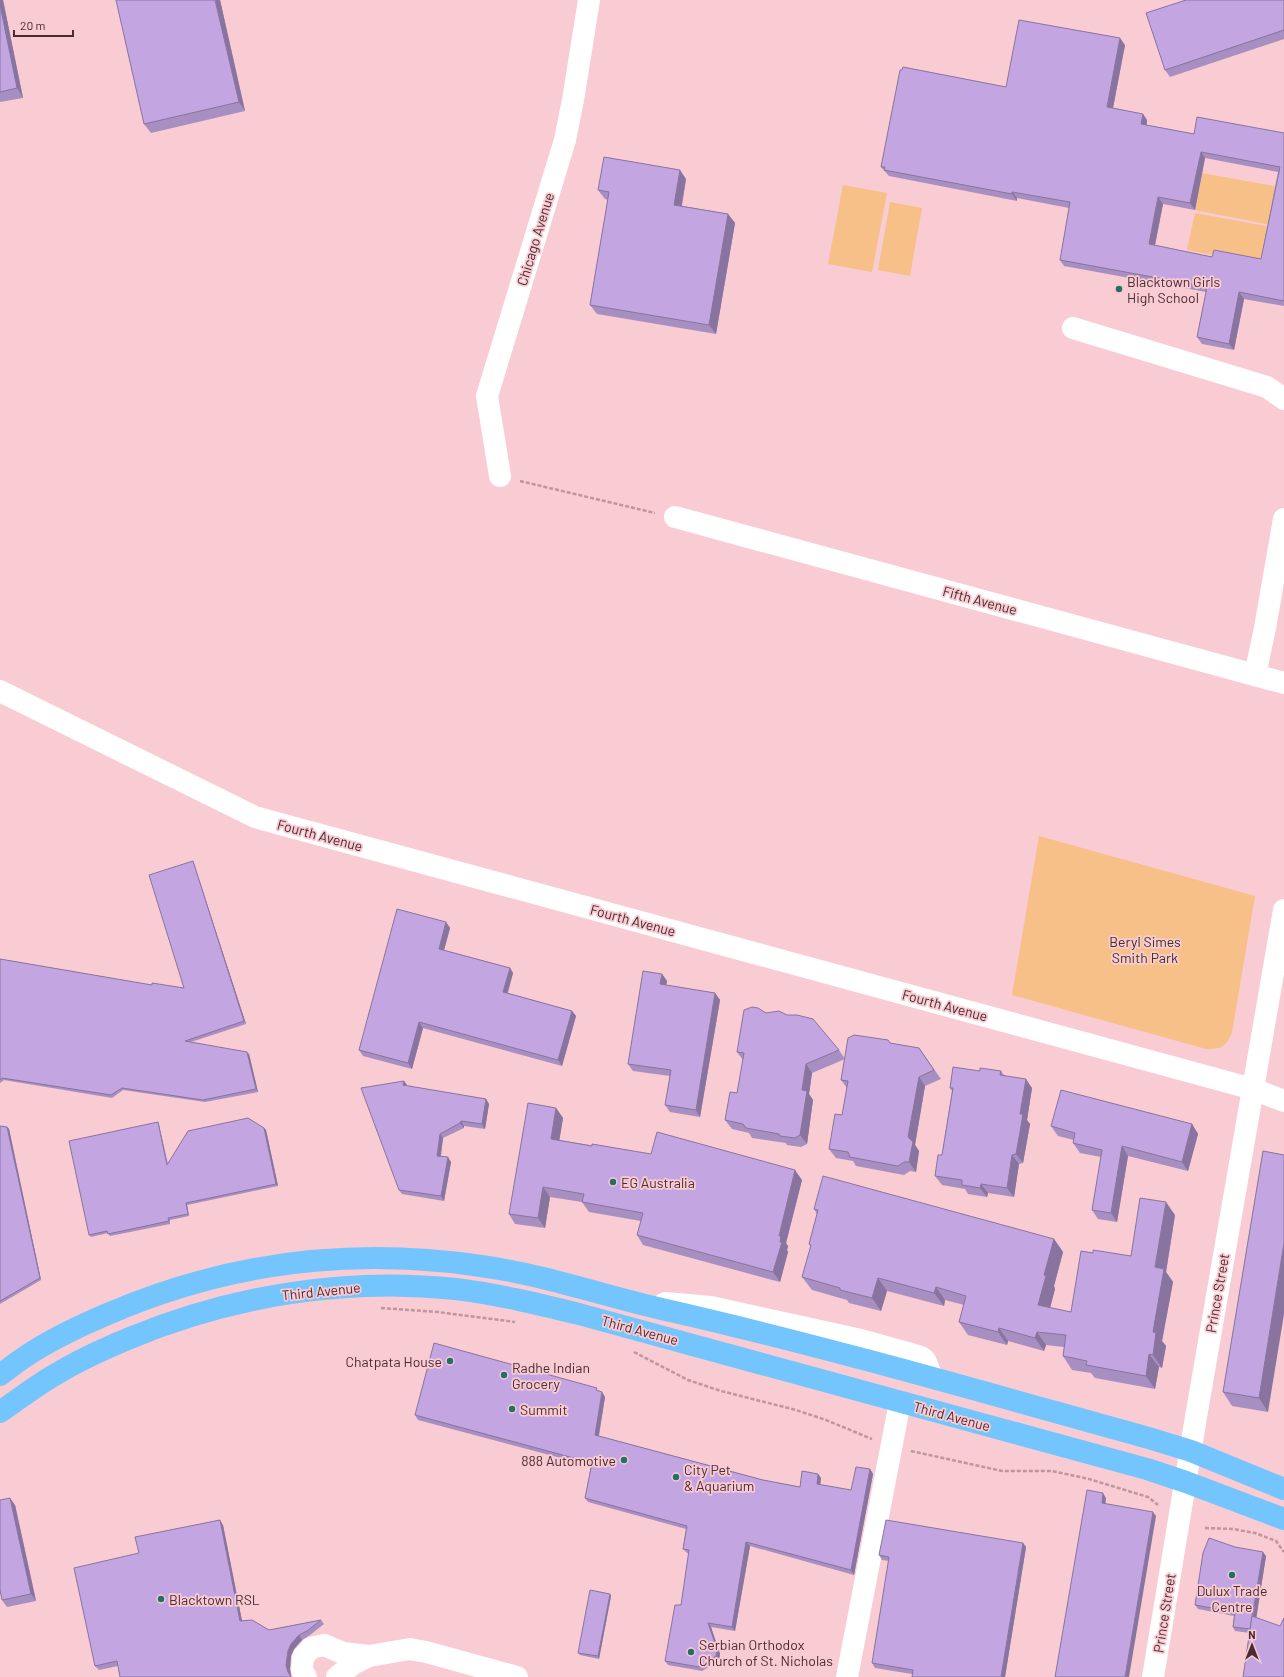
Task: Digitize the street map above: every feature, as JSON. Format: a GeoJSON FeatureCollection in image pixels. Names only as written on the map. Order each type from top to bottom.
{"type":"FeatureCollection","features":[{"type":"Feature","properties":{"kind":"main road","name":"Third Avenue"},"geometry":{"type":"LineString","coordinates":[[0,1375],[34,1351],[89,1322],[137,1302],[199,1281],[272,1266],[305,1261],[376,1257],[411,1258],[468,1264],[540,1277],[630,1302],[772,1335],[932,1377],[1191,1451],[1284,1489]]}},
{"type":"Feature","properties":{"kind":"main road","name":"Third Avenue"},"geometry":{"type":"LineString","coordinates":[[0,1412],[59,1372],[97,1352],[146,1332],[194,1315],[233,1304],[280,1295],[336,1288],[378,1286],[456,1289],[529,1302],[614,1323],[1146,1470],[1186,1482],[1284,1519]]}},
{"type":"Feature","properties":{"kind":"street","name":"Chicago Avenue"},"geometry":{"type":"LineString","coordinates":[[500,476],[487,396],[565,140],[589,0]]}},
{"type":"Feature","properties":{"kind":"street"},"geometry":{"type":"LineString","coordinates":[[1073,328],[1267,387],[1284,398]]}},
{"type":"Feature","properties":{"kind":"street","name":"Fifth Avenue"},"geometry":{"type":"LineString","coordinates":[[675,517],[1284,683]]}},
{"type":"Feature","properties":{"kind":"street"},"geometry":{"type":"LineString","coordinates":[[1255,675],[1265,628],[1284,519]]}},
{"type":"Feature","properties":{"kind":"street","name":"Fourth Avenue"},"geometry":{"type":"LineString","coordinates":[[0,690],[255,817],[1253,1089],[1284,1101]]}},
{"type":"Feature","properties":{"kind":"street","name":"Prince Street"},"geometry":{"type":"LineString","coordinates":[[1153,1677],[1284,910]]}},
{"type":"Feature","properties":{"kind":"street"},"geometry":{"type":"LineString","coordinates":[[848,1677],[900,1402]]}},
{"type":"Feature","properties":{"kind":"street"},"geometry":{"type":"LineString","coordinates":[[306,1677],[302,1670],[303,1657],[311,1648],[324,1645],[342,1653],[369,1656],[410,1650],[426,1652],[517,1677]]}},
{"type":"Feature","properties":{"kind":"street"},"geometry":{"type":"LineString","coordinates":[[337,1677],[353,1664],[369,1656]]}},
{"type":"Feature","properties":{"kind":"path"},"geometry":{"type":"LineString","coordinates":[[500,476],[675,517]]}},
{"type":"Feature","properties":{"kind":"path"},"geometry":{"type":"LineString","coordinates":[[379,1308],[438,1312],[520,1323]]}},
{"type":"Feature","properties":{"kind":"path"},"geometry":{"type":"LineString","coordinates":[[628,1349],[688,1380],[721,1391],[796,1410],[891,1446],[943,1459],[1002,1471],[1052,1471],[1089,1479],[1148,1497],[1158,1505]]}},
{"type":"Feature","properties":{"kind":"path"},"geometry":{"type":"LineString","coordinates":[[1205,1528],[1233,1529],[1255,1532],[1276,1541],[1284,1552]]}},
{"type":"Feature","properties":{"kind":"green space"},"geometry":{"type":"Polygon","coordinates":[[[1202,173],[1279,187],[1271,225],[1195,210],[1202,173]]]}},
{"type":"Feature","properties":{"kind":"green space"},"geometry":{"type":"Polygon","coordinates":[[[843,185],[887,193],[872,272],[828,264],[843,185]]]}},
{"type":"Feature","properties":{"kind":"green space"},"geometry":{"type":"Polygon","coordinates":[[[890,202],[922,208],[910,276],[878,270],[890,202]]]}},
{"type":"Feature","properties":{"kind":"green space"},"geometry":{"type":"Polygon","coordinates":[[[1195,213],[1271,227],[1264,265],[1187,250],[1195,213]]]}},
{"type":"Feature","properties":{"kind":"green space","name":"Beryl Simes Smith Park"},"geometry":{"type":"Polygon","coordinates":[[[1039,836],[1255,896],[1232,1033],[1225,1044],[1219,1048],[1206,1049],[1012,995],[1039,836]]]}},
{"type":"Feature","properties":{"kind":"building"},"geometry":{"type":"Polygon","coordinates":[[[116,0],[215,0],[239,102],[144,124],[116,0]]]}},
{"type":"Feature","properties":{"kind":"building"},"geometry":{"type":"Polygon","coordinates":[[[1186,0],[1284,0],[1284,30],[1165,70],[1146,13],[1186,0]]]}},
{"type":"Feature","properties":{"kind":"building"},"geometry":{"type":"Polygon","coordinates":[[[0,5],[17,88],[0,92],[0,5]]]}},
{"type":"Feature","properties":{"kind":"building"},"geometry":{"type":"Polygon","coordinates":[[[1019,20],[1120,38],[1107,107],[1143,114],[1141,124],[1194,134],[1197,117],[1284,133],[1284,301],[1239,292],[1229,344],[1197,337],[1207,287],[1060,260],[1070,202],[1012,192],[1012,194],[884,170],[885,167],[881,167],[900,70],[902,70],[903,67],[1006,87],[1019,20]],[[1201,152],[1190,203],[1158,197],[1149,244],[1212,257],[1214,250],[1261,259],[1280,167],[1201,152]]]}},
{"type":"Feature","properties":{"kind":"building"},"geometry":{"type":"Polygon","coordinates":[[[604,157],[680,170],[674,205],[728,214],[709,325],[590,305],[609,192],[598,190],[604,157]]]}},
{"type":"Feature","properties":{"kind":"building"},"geometry":{"type":"Polygon","coordinates":[[[193,861],[244,1021],[185,1041],[247,1052],[256,1089],[203,1100],[122,1088],[111,1095],[2,1078],[0,1080],[0,959],[152,985],[152,983],[184,988],[149,875],[193,861]]]}},
{"type":"Feature","properties":{"kind":"building"},"geometry":{"type":"Polygon","coordinates":[[[397,909],[446,922],[439,949],[510,968],[503,992],[572,1011],[558,1060],[419,1022],[408,1063],[359,1050],[397,909]]]}},
{"type":"Feature","properties":{"kind":"building"},"geometry":{"type":"Polygon","coordinates":[[[643,971],[662,974],[660,984],[715,993],[696,1110],[665,1105],[671,1070],[628,1064],[643,971]]]}},
{"type":"Feature","properties":{"kind":"building"},"geometry":{"type":"Polygon","coordinates":[[[752,1007],[758,1008],[766,1013],[779,1011],[787,1015],[797,1015],[813,1019],[839,1050],[806,1064],[802,1090],[807,1091],[800,1135],[795,1138],[746,1128],[743,1124],[725,1120],[730,1092],[737,1093],[744,1053],[737,1052],[744,1010],[752,1007]]]}},
{"type":"Feature","properties":{"kind":"building"},"geometry":{"type":"Polygon","coordinates":[[[854,1035],[888,1040],[890,1043],[919,1048],[934,1070],[919,1077],[908,1137],[913,1142],[909,1162],[904,1162],[898,1166],[850,1157],[848,1152],[829,1149],[835,1114],[842,1115],[848,1081],[841,1080],[848,1038],[854,1035]]]}},
{"type":"Feature","properties":{"kind":"building"},"geometry":{"type":"Polygon","coordinates":[[[953,1067],[980,1071],[980,1068],[1001,1071],[1000,1075],[1026,1079],[1020,1114],[1023,1114],[1020,1132],[1016,1154],[1012,1155],[1007,1188],[981,1184],[980,1188],[962,1185],[962,1180],[935,1176],[938,1155],[942,1155],[953,1088],[950,1088],[953,1067]]]}},
{"type":"Feature","properties":{"kind":"building"},"geometry":{"type":"Polygon","coordinates":[[[404,1081],[403,1085],[486,1099],[482,1124],[461,1121],[440,1134],[437,1156],[448,1157],[441,1196],[399,1190],[361,1088],[404,1081]]]}},
{"type":"Feature","properties":{"kind":"building"},"geometry":{"type":"Polygon","coordinates":[[[1061,1090],[1192,1124],[1182,1162],[1122,1146],[1111,1213],[1092,1210],[1102,1150],[1073,1143],[1075,1133],[1051,1126],[1061,1090]]]}},
{"type":"Feature","properties":{"kind":"building"},"geometry":{"type":"Polygon","coordinates":[[[528,1103],[556,1108],[551,1139],[651,1154],[657,1132],[795,1170],[779,1236],[781,1236],[780,1242],[782,1242],[773,1272],[637,1235],[643,1213],[582,1202],[584,1194],[543,1187],[538,1218],[509,1214],[528,1103]]]}},
{"type":"Feature","properties":{"kind":"building"},"geometry":{"type":"Polygon","coordinates":[[[248,1118],[264,1128],[276,1184],[186,1203],[188,1214],[168,1218],[169,1221],[108,1234],[107,1231],[89,1235],[69,1141],[158,1122],[167,1165],[188,1131],[248,1118]]]}},
{"type":"Feature","properties":{"kind":"building"},"geometry":{"type":"Polygon","coordinates":[[[0,1126],[7,1127],[40,1278],[0,1301],[0,1126]]]}},
{"type":"Feature","properties":{"kind":"building"},"geometry":{"type":"Polygon","coordinates":[[[1263,1151],[1284,1155],[1284,1243],[1259,1398],[1223,1392],[1263,1151]]]}},
{"type":"Feature","properties":{"kind":"building"},"geometry":{"type":"Polygon","coordinates":[[[823,1176],[1054,1239],[1044,1275],[1046,1276],[1038,1305],[1071,1312],[1081,1251],[1093,1253],[1093,1250],[1131,1256],[1140,1198],[1166,1202],[1155,1267],[1164,1269],[1153,1332],[1156,1333],[1153,1355],[1149,1354],[1146,1376],[1086,1365],[1087,1361],[1063,1356],[1066,1335],[1037,1332],[1035,1338],[999,1328],[998,1332],[959,1322],[966,1296],[936,1287],[934,1293],[878,1278],[872,1298],[840,1290],[840,1288],[802,1277],[811,1245],[809,1244],[818,1210],[814,1209],[823,1176]]]}},
{"type":"Feature","properties":{"kind":"building"},"geometry":{"type":"Polygon","coordinates":[[[434,1343],[597,1388],[596,1390],[602,1392],[595,1435],[763,1480],[800,1487],[802,1471],[818,1474],[817,1484],[851,1490],[856,1467],[870,1469],[851,1570],[746,1542],[732,1627],[708,1623],[717,1649],[716,1656],[699,1667],[665,1661],[675,1605],[681,1605],[689,1550],[683,1549],[687,1526],[585,1498],[592,1463],[415,1415],[434,1343]]]}},
{"type":"Feature","properties":{"kind":"building"},"geometry":{"type":"Polygon","coordinates":[[[1087,1490],[1103,1493],[1102,1503],[1153,1512],[1125,1677],[1055,1677],[1087,1490]]]}},
{"type":"Feature","properties":{"kind":"building"},"geometry":{"type":"Polygon","coordinates":[[[10,1498],[31,1594],[2,1600],[0,1590],[0,1500],[10,1498]]]}},
{"type":"Feature","properties":{"kind":"building","name":"Blacktown RSL"},"geometry":{"type":"Polygon","coordinates":[[[220,1520],[240,1621],[252,1620],[269,1630],[321,1620],[307,1631],[299,1635],[291,1644],[288,1651],[286,1665],[291,1677],[120,1677],[117,1661],[95,1666],[74,1568],[139,1553],[135,1537],[220,1520]]]}},
{"type":"Feature","properties":{"kind":"building"},"geometry":{"type":"Polygon","coordinates":[[[886,1520],[1023,1543],[1001,1677],[912,1677],[913,1670],[872,1663],[889,1557],[879,1555],[886,1520]]]}},
{"type":"Feature","properties":{"kind":"building"},"geometry":{"type":"Polygon","coordinates":[[[1209,1538],[1235,1547],[1263,1552],[1250,1629],[1233,1627],[1235,1612],[1195,1605],[1203,1553],[1209,1538]]]}},
{"type":"Feature","properties":{"kind":"building"},"geometry":{"type":"Polygon","coordinates":[[[590,1590],[610,1594],[598,1656],[578,1653],[590,1590]]]}},
{"type":"Feature","properties":{"kind":"building"},"geometry":{"type":"Polygon","coordinates":[[[1252,1616],[1280,1626],[1284,1618],[1284,1677],[1243,1677],[1252,1616]]]}},
{"type":"Feature","properties":{"kind":"place","name":"Blacktown Girls High School"},"geometry":{"type":"Point","coordinates":[1119,289]}},
{"type":"Feature","properties":{"kind":"place","name":"EG Australia"},"geometry":{"type":"Point","coordinates":[613,1182]}},
{"type":"Feature","properties":{"kind":"place","name":"Chatpata House"},"geometry":{"type":"Point","coordinates":[450,1361]}},
{"type":"Feature","properties":{"kind":"place","name":"Radhe Indian Grocery"},"geometry":{"type":"Point","coordinates":[504,1375]}},
{"type":"Feature","properties":{"kind":"place","name":"Summit"},"geometry":{"type":"Point","coordinates":[512,1409]}},
{"type":"Feature","properties":{"kind":"place","name":"888 Automotive"},"geometry":{"type":"Point","coordinates":[624,1460]}},
{"type":"Feature","properties":{"kind":"place","name":"City Pet & Aquarium"},"geometry":{"type":"Point","coordinates":[676,1477]}},
{"type":"Feature","properties":{"kind":"place","name":"Dulux Trade Centre"},"geometry":{"type":"Point","coordinates":[1232,1575]}},
{"type":"Feature","properties":{"kind":"place","name":"Blacktown RSL"},"geometry":{"type":"Point","coordinates":[161,1599]}},
{"type":"Feature","properties":{"kind":"place","name":"Serbian Orthodox Church of St. Nicholas"},"geometry":{"type":"Point","coordinates":[691,1652]}}]}
